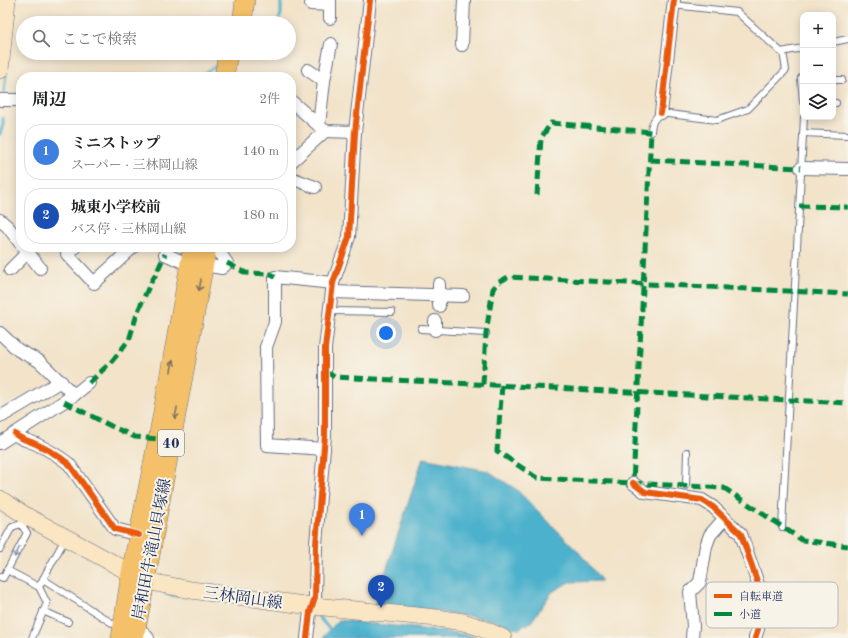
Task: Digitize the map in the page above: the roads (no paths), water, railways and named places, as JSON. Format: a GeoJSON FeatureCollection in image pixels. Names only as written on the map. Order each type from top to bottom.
{"type":"FeatureCollection","features":[{"type":"Feature","properties":{"kind":"main road"},"geometry":{"type":"LineString","coordinates":[[0,70],[7,0]]}},
{"type":"Feature","properties":{"kind":"main road"},"geometry":{"type":"LineString","coordinates":[[232,16],[233,0]]}},
{"type":"Feature","properties":{"kind":"main road"},"geometry":{"type":"LineString","coordinates":[[243,16],[245,0]]}},
{"type":"Feature","properties":{"kind":"main road"},"geometry":{"type":"LineString","coordinates":[[225,72],[227,60]]}},
{"type":"Feature","properties":{"kind":"main road"},"geometry":{"type":"LineString","coordinates":[[237,72],[238,60]]}},
{"type":"Feature","properties":{"kind":"main road","name":"岸和田牛滝山貝塚線"},"geometry":{"type":"LineString","coordinates":[[138,576],[139,535],[196,259]]}},
{"type":"Feature","properties":{"kind":"main road","name":"岸和田牛滝山貝塚線"},"geometry":{"type":"LineString","coordinates":[[132,633],[138,576],[196,259]]}},
{"type":"Feature","properties":{"kind":"main road","name":"三林岡山線"},"geometry":{"type":"LineString","coordinates":[[0,499],[24,520],[66,538],[138,576],[191,590],[312,606],[437,618],[463,622],[479,627],[503,638]]}},
{"type":"Feature","properties":{"kind":"street"},"geometry":{"type":"LineString","coordinates":[[307,638],[310,612],[315,597],[316,544],[326,435],[325,348],[333,288],[349,237],[355,132],[370,0]]}},
{"type":"Feature","properties":{"kind":"street"},"geometry":{"type":"LineString","coordinates":[[462,45],[464,0]]}},
{"type":"Feature","properties":{"kind":"street"},"geometry":{"type":"LineString","coordinates":[[661,113],[673,2]]}},
{"type":"Feature","properties":{"kind":"street"},"geometry":{"type":"LineString","coordinates":[[311,4],[330,3],[330,18]]}},
{"type":"Feature","properties":{"kind":"street"},"geometry":{"type":"LineString","coordinates":[[296,157],[322,128],[324,81],[331,44]]}},
{"type":"Feature","properties":{"kind":"street"},"geometry":{"type":"LineString","coordinates":[[308,70],[324,81]]}},
{"type":"Feature","properties":{"kind":"street"},"geometry":{"type":"LineString","coordinates":[[0,100],[16,100]]}},
{"type":"Feature","properties":{"kind":"street"},"geometry":{"type":"LineString","coordinates":[[296,105],[322,128],[355,132]]}},
{"type":"Feature","properties":{"kind":"street"},"geometry":{"type":"LineString","coordinates":[[801,168],[848,169]]}},
{"type":"Feature","properties":{"kind":"street"},"geometry":{"type":"LineString","coordinates":[[296,180],[315,187]]}},
{"type":"Feature","properties":{"kind":"street"},"geometry":{"type":"LineString","coordinates":[[0,220],[16,237]]}},
{"type":"Feature","properties":{"kind":"street"},"geometry":{"type":"LineString","coordinates":[[10,270],[18,252]]}},
{"type":"Feature","properties":{"kind":"street"},"geometry":{"type":"LineString","coordinates":[[28,252],[40,268]]}},
{"type":"Feature","properties":{"kind":"street"},"geometry":{"type":"LineString","coordinates":[[69,252],[67,254],[94,283],[123,252]]}},
{"type":"Feature","properties":{"kind":"street"},"geometry":{"type":"LineString","coordinates":[[166,252],[165,254],[183,262],[196,259],[222,268],[227,263],[219,252]]}},
{"type":"Feature","properties":{"kind":"street"},"geometry":{"type":"LineString","coordinates":[[324,449],[267,445],[266,347],[275,322],[275,278],[333,288],[391,288],[439,295],[463,296]]}},
{"type":"Feature","properties":{"kind":"street"},"geometry":{"type":"LineString","coordinates":[[0,333],[18,350],[40,361],[74,395]]}},
{"type":"Feature","properties":{"kind":"street"},"geometry":{"type":"LineString","coordinates":[[2,416],[20,400],[61,382]]}},
{"type":"Feature","properties":{"kind":"street"},"geometry":{"type":"LineString","coordinates":[[0,443],[74,395],[89,383]]}},
{"type":"Feature","properties":{"kind":"street"},"geometry":{"type":"LineString","coordinates":[[15,434],[18,437],[60,456],[69,464],[115,529],[139,535]]}},
{"type":"Feature","properties":{"kind":"street"},"geometry":{"type":"LineString","coordinates":[[633,483],[645,492],[702,500],[713,507],[741,534],[756,582]]}},
{"type":"Feature","properties":{"kind":"street"},"geometry":{"type":"LineString","coordinates":[[692,638],[693,626],[690,592],[700,582],[706,546],[710,535],[725,518]]}},
{"type":"Feature","properties":{"kind":"street"},"geometry":{"type":"LineString","coordinates":[[755,638],[758,628]]}},
{"type":"Feature","properties":{"kind":"lane"},"geometry":{"type":"LineString","coordinates":[[673,2],[737,12],[781,52],[800,49]]}},
{"type":"Feature","properties":{"kind":"lane"},"geometry":{"type":"LineString","coordinates":[[836,41],[848,39]]}},
{"type":"Feature","properties":{"kind":"lane"},"geometry":{"type":"LineString","coordinates":[[651,132],[651,126],[655,117],[661,113],[717,120],[748,109],[786,70],[783,52]]}},
{"type":"Feature","properties":{"kind":"lane"},"geometry":{"type":"LineString","coordinates":[[836,80],[842,80]]}},
{"type":"Feature","properties":{"kind":"lane"},"geometry":{"type":"LineString","coordinates":[[782,527],[804,120]]}},
{"type":"Feature","properties":{"kind":"lane"},"geometry":{"type":"LineString","coordinates":[[803,133],[847,135]]}},
{"type":"Feature","properties":{"kind":"lane"},"geometry":{"type":"LineString","coordinates":[[330,311],[392,312]]}},
{"type":"Feature","properties":{"kind":"lane"},"geometry":{"type":"LineString","coordinates":[[420,329],[435,326],[486,333]]}},
{"type":"Feature","properties":{"kind":"lane"},"geometry":{"type":"LineString","coordinates":[[686,486],[687,452]]}},
{"type":"Feature","properties":{"kind":"lane"},"geometry":{"type":"LineString","coordinates":[[0,549],[12,527],[24,520],[27,533],[3,578],[0,577]]}},
{"type":"Feature","properties":{"kind":"lane"},"geometry":{"type":"LineString","coordinates":[[38,587],[66,538]]}},
{"type":"Feature","properties":{"kind":"lane"},"geometry":{"type":"LineString","coordinates":[[7,570],[38,587],[47,603],[32,638]]}},
{"type":"Feature","properties":{"kind":"lane"},"geometry":{"type":"LineString","coordinates":[[43,579],[115,625],[132,633]]}},
{"type":"Feature","properties":{"kind":"lane"},"geometry":{"type":"LineString","coordinates":[[43,610],[68,622]]}},
{"type":"Feature","properties":{"kind":"water"},"geometry":{"type":"Polygon","coordinates":[[[423,458],[488,471],[517,490],[577,550],[602,581],[569,582],[552,592],[531,622],[518,629],[491,620],[375,604],[423,458]]]}},
{"type":"Feature","properties":{"kind":"water"},"geometry":{"type":"Polygon","coordinates":[[[339,620],[440,631],[470,635],[476,638],[324,638],[324,636],[339,620]]]}},
{"type":"Feature","properties":{"kind":"waterway"},"geometry":{"type":"LineString","coordinates":[[280,16],[281,0]]}},
{"type":"Feature","properties":{"kind":"waterway"},"geometry":{"type":"LineString","coordinates":[[206,72],[216,66]]}},
{"type":"Feature","properties":{"kind":"waterway"},"geometry":{"type":"LineString","coordinates":[[4,92],[6,74]]}},
{"type":"Feature","properties":{"kind":"waterway"},"geometry":{"type":"LineString","coordinates":[[0,134],[3,125],[3,118]]}},
{"type":"Feature","properties":{"kind":"waterway"},"geometry":{"type":"LineString","coordinates":[[166,594],[177,596]]}},
{"type":"Feature","properties":{"kind":"waterway"},"geometry":{"type":"LineString","coordinates":[[318,616],[330,630]]}},
{"type":"Feature","properties":{"kind":"place","name":"ミニストップ"},"geometry":{"type":"Point","coordinates":[362,536]}},
{"type":"Feature","properties":{"kind":"place","name":"城東小学校前"},"geometry":{"type":"Point","coordinates":[381,608]}}]}
